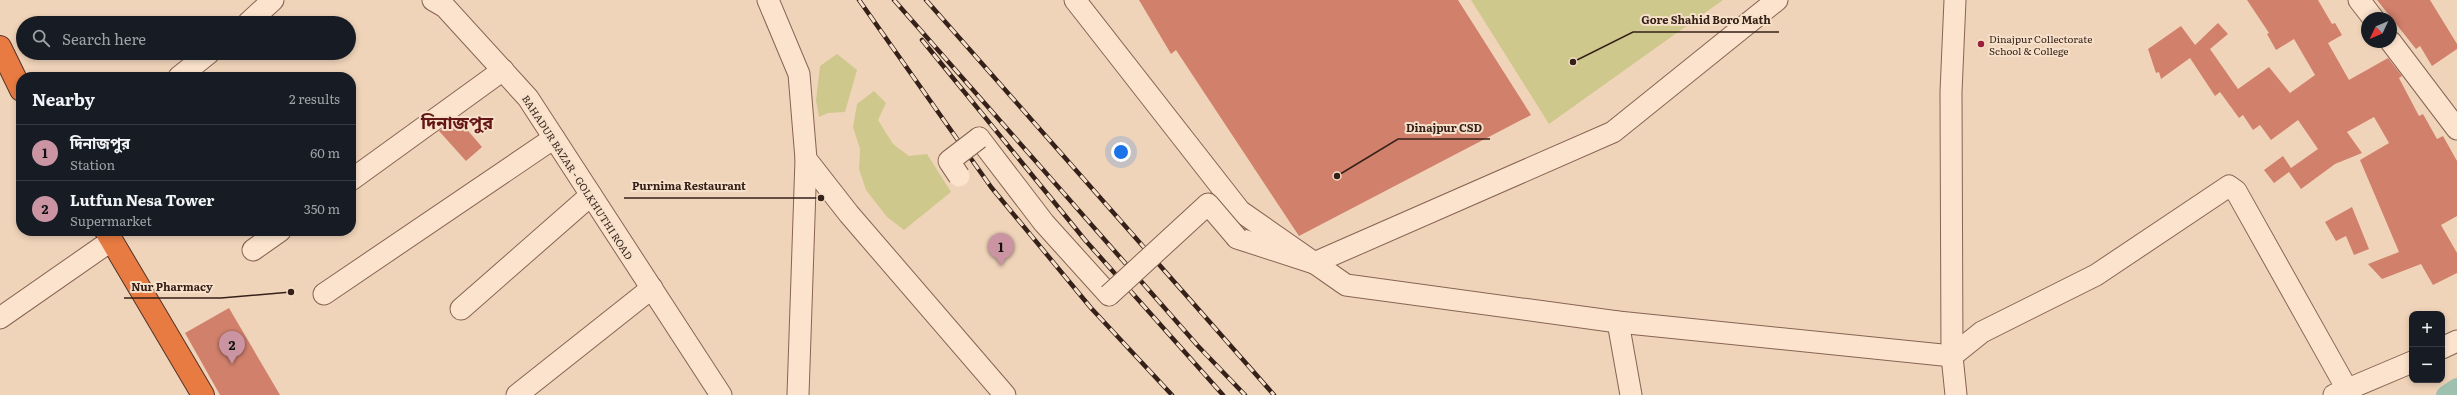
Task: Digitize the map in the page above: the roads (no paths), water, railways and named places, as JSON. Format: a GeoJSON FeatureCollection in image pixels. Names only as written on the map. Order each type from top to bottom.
{"type":"FeatureCollection","features":[{"type":"Feature","properties":{"kind":"highway"},"geometry":{"type":"LineString","coordinates":[[0,47],[16,80]]}},
{"type":"Feature","properties":{"kind":"highway"},"geometry":{"type":"LineString","coordinates":[[109,236],[203,395]]}},
{"type":"Feature","properties":{"kind":"street"},"geometry":{"type":"LineString","coordinates":[[256,16],[273,0]]}},
{"type":"Feature","properties":{"kind":"street","name":"BAHADUR BAZAR - GOLKHUTHI ROAD"},"geometry":{"type":"LineString","coordinates":[[433,0],[444,7],[528,98],[721,395]]}},
{"type":"Feature","properties":{"kind":"street"},"geometry":{"type":"LineString","coordinates":[[768,0],[799,74],[806,158],[798,395]]}},
{"type":"Feature","properties":{"kind":"street"},"geometry":{"type":"LineString","coordinates":[[1075,0],[1240,211],[1346,285],[1618,322],[1952,356],[1982,332],[2096,275],[2229,186],[2236,191],[2340,392],[2409,363]]}},
{"type":"Feature","properties":{"kind":"street"},"geometry":{"type":"LineString","coordinates":[[959,176],[949,161],[979,138],[1044,223],[1109,295],[1208,204],[1237,238],[1314,263],[1613,132],[1777,0]]}},
{"type":"Feature","properties":{"kind":"street"},"geometry":{"type":"LineString","coordinates":[[1955,0],[1951,92],[1952,356],[1956,395]]}},
{"type":"Feature","properties":{"kind":"street"},"geometry":{"type":"LineString","coordinates":[[2360,0],[2369,12]]}},
{"type":"Feature","properties":{"kind":"street"},"geometry":{"type":"LineString","coordinates":[[2396,48],[2457,129]]}},
{"type":"Feature","properties":{"kind":"street"},"geometry":{"type":"LineString","coordinates":[[184,72],[200,60]]}},
{"type":"Feature","properties":{"kind":"street"},"geometry":{"type":"LineString","coordinates":[[356,176],[503,70]]}},
{"type":"Feature","properties":{"kind":"street"},"geometry":{"type":"LineString","coordinates":[[324,294],[554,138]]}},
{"type":"Feature","properties":{"kind":"street"},"geometry":{"type":"LineString","coordinates":[[806,158],[849,214],[1005,395]]}},
{"type":"Feature","properties":{"kind":"street"},"geometry":{"type":"LineString","coordinates":[[461,309],[591,195]]}},
{"type":"Feature","properties":{"kind":"street"},"geometry":{"type":"LineString","coordinates":[[0,318],[109,236]]}},
{"type":"Feature","properties":{"kind":"street"},"geometry":{"type":"LineString","coordinates":[[253,250],[273,236]]}},
{"type":"Feature","properties":{"kind":"street"},"geometry":{"type":"LineString","coordinates":[[517,395],[652,288]]}},
{"type":"Feature","properties":{"kind":"street"},"geometry":{"type":"LineString","coordinates":[[1618,322],[1631,395]]}},
{"type":"Feature","properties":{"kind":"street"},"geometry":{"type":"LineString","coordinates":[[2444,347],[2457,341]]}},
{"type":"Feature","properties":{"kind":"waterway"},"geometry":{"type":"LineString","coordinates":[[2445,395],[2457,387]]}},
{"type":"Feature","properties":{"kind":"railway"},"geometry":{"type":"LineString","coordinates":[[859,0],[991,187],[1091,308],[1172,395]]}},
{"type":"Feature","properties":{"kind":"railway"},"geometry":{"type":"LineString","coordinates":[[894,0],[1198,346],[1245,395]]}},
{"type":"Feature","properties":{"kind":"railway"},"geometry":{"type":"LineString","coordinates":[[926,0],[1274,395]]}},
{"type":"Feature","properties":{"kind":"railway"},"geometry":{"type":"LineString","coordinates":[[922,40],[1085,240],[1223,395]]}},
{"type":"Feature","properties":{"kind":"place","name":"Dinajpur Collectorate School & College"},"geometry":{"type":"Point","coordinates":[1981,44]}},
{"type":"Feature","properties":{"kind":"place","name":"Gore Shahid Boro Math"},"geometry":{"type":"Point","coordinates":[1573,62]}},
{"type":"Feature","properties":{"kind":"place","name":"Dinajpur CSD"},"geometry":{"type":"Point","coordinates":[1337,176]}},
{"type":"Feature","properties":{"kind":"place","name":"Purnima Restaurant"},"geometry":{"type":"Point","coordinates":[821,198]}},
{"type":"Feature","properties":{"kind":"place","name":"দিনাজপুর"},"geometry":{"type":"Point","coordinates":[1001,266]}},
{"type":"Feature","properties":{"kind":"place","name":"Nur Pharmacy"},"geometry":{"type":"Point","coordinates":[291,292]}},
{"type":"Feature","properties":{"kind":"place","name":"Lutfun Nesa Tower"},"geometry":{"type":"Point","coordinates":[232,364]}},
{"type":"Feature","properties":{"kind":"district","name":"দিনাজপুর"},"geometry":{"type":"Point","coordinates":[457,121]}}]}
